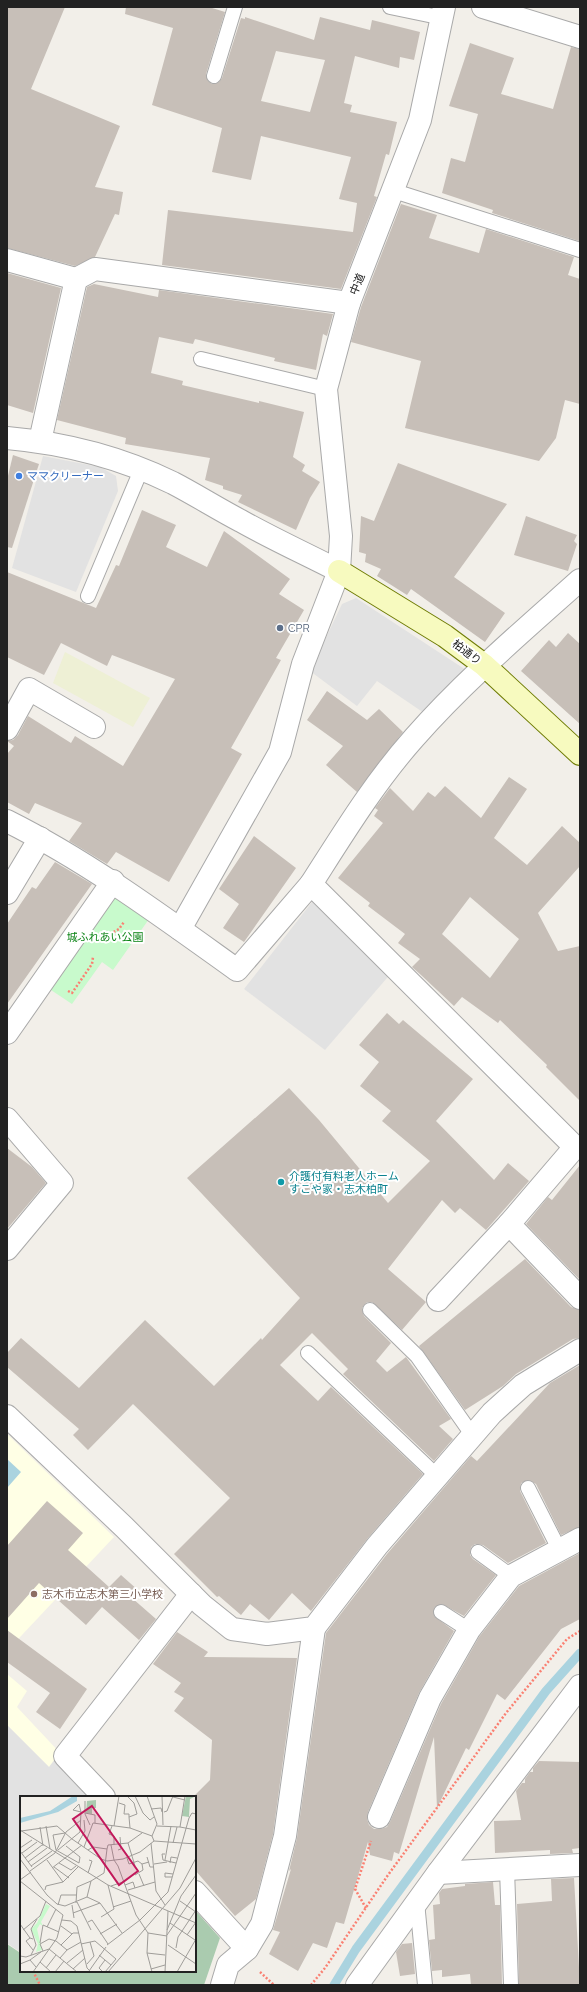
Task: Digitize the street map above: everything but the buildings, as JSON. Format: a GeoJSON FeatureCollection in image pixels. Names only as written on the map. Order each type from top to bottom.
{"type":"FeatureCollection","features":[{"type":"Feature","properties":{"kind":"street"},"geometry":{"type":"LineString","coordinates":[[483,7],[580,37]]}},
{"type":"Feature","properties":{"kind":"street","name":"中道"},"geometry":{"type":"LineString","coordinates":[[180,929],[280,752],[303,664],[339,570],[341,536],[326,389],[350,303],[420,120],[444,12]]}},
{"type":"Feature","properties":{"kind":"street"},"geometry":{"type":"LineString","coordinates":[[7,260],[76,279],[95,269],[350,303]]}},
{"type":"Feature","properties":{"kind":"street"},"geometry":{"type":"LineString","coordinates":[[40,441],[76,279]]}},
{"type":"Feature","properties":{"kind":"street"},"geometry":{"type":"LineString","coordinates":[[7,438],[40,441],[103,456],[141,470],[172,483],[242,522],[339,570]]}},
{"type":"Feature","properties":{"kind":"street","name":"柏通り"},"geometry":{"type":"LineString","coordinates":[[339,570],[445,636],[484,666],[580,754]]}},
{"type":"Feature","properties":{"kind":"street"},"geometry":{"type":"LineString","coordinates":[[7,821],[40,838],[113,881],[238,970],[311,884],[362,804],[414,738],[484,666],[580,580]]}},
{"type":"Feature","properties":{"kind":"street"},"geometry":{"type":"LineString","coordinates":[[8,726],[29,689],[94,727]]}},
{"type":"Feature","properties":{"kind":"street"},"geometry":{"type":"LineString","coordinates":[[7,893],[40,838]]}},
{"type":"Feature","properties":{"kind":"street"},"geometry":{"type":"LineString","coordinates":[[7,1034],[113,881]]}},
{"type":"Feature","properties":{"kind":"street"},"geometry":{"type":"LineString","coordinates":[[311,884],[577,1147],[509,1224],[438,1300]]}},
{"type":"Feature","properties":{"kind":"street"},"geometry":{"type":"LineString","coordinates":[[7,1119],[62,1183],[7,1249]]}},
{"type":"Feature","properties":{"kind":"street"},"geometry":{"type":"LineString","coordinates":[[509,1224],[580,1298]]}},
{"type":"Feature","properties":{"kind":"street"},"geometry":{"type":"LineString","coordinates":[[222,1985],[228,1965],[247,1948],[262,1924],[285,1836],[314,1628],[377,1546],[492,1413],[522,1385],[580,1350]]}},
{"type":"Feature","properties":{"kind":"street"},"geometry":{"type":"LineString","coordinates":[[7,1416],[124,1526],[202,1605],[232,1629],[267,1634],[314,1628]]}},
{"type":"Feature","properties":{"kind":"street"},"geometry":{"type":"LineString","coordinates":[[379,1817],[430,1698],[469,1630],[510,1576],[580,1539]]}},
{"type":"Feature","properties":{"kind":"street"},"geometry":{"type":"LineString","coordinates":[[103,1796],[65,1756],[191,1594]]}},
{"type":"Feature","properties":{"kind":"street"},"geometry":{"type":"LineString","coordinates":[[357,1985],[438,1873],[580,1686]]}},
{"type":"Feature","properties":{"kind":"street"},"geometry":{"type":"LineString","coordinates":[[438,1873],[580,1865]]}},
{"type":"Feature","properties":{"kind":"street"},"geometry":{"type":"LineString","coordinates":[[196,1893],[247,1948]]}},
{"type":"Feature","properties":{"kind":"lane"},"geometry":{"type":"LineString","coordinates":[[214,76],[235,7]]}},
{"type":"Feature","properties":{"kind":"lane"},"geometry":{"type":"LineString","coordinates":[[390,7],[444,12]]}},
{"type":"Feature","properties":{"kind":"lane"},"geometry":{"type":"LineString","coordinates":[[394,191],[580,250]]}},
{"type":"Feature","properties":{"kind":"lane"},"geometry":{"type":"LineString","coordinates":[[201,359],[326,389]]}},
{"type":"Feature","properties":{"kind":"lane"},"geometry":{"type":"LineString","coordinates":[[88,596],[141,470]]}},
{"type":"Feature","properties":{"kind":"lane"},"geometry":{"type":"LineString","coordinates":[[370,1310],[417,1356],[473,1436]]}},
{"type":"Feature","properties":{"kind":"lane"},"geometry":{"type":"LineString","coordinates":[[308,1353],[438,1476]]}},
{"type":"Feature","properties":{"kind":"lane"},"geometry":{"type":"LineString","coordinates":[[528,1488],[560,1549]]}},
{"type":"Feature","properties":{"kind":"lane"},"geometry":{"type":"LineString","coordinates":[[478,1552],[510,1576]]}},
{"type":"Feature","properties":{"kind":"lane"},"geometry":{"type":"LineString","coordinates":[[441,1612],[469,1630]]}},
{"type":"Feature","properties":{"kind":"lane"},"geometry":{"type":"LineString","coordinates":[[506,1870],[511,1985]]}},
{"type":"Feature","properties":{"kind":"lane"},"geometry":{"type":"LineString","coordinates":[[417,1902],[425,1985]]}},
{"type":"Feature","properties":{"kind":"path"},"geometry":{"type":"LineString","coordinates":[[310,1985],[325,1968],[366,1908],[506,1713],[567,1639],[580,1631]]}},
{"type":"Feature","properties":{"kind":"path"},"geometry":{"type":"LineString","coordinates":[[366,1908],[356,1889],[379,1817]]}},
{"type":"Feature","properties":{"kind":"path"},"geometry":{"type":"LineString","coordinates":[[34,1972],[40,1985]]}},
{"type":"Feature","properties":{"kind":"shaded area"},"geometry":{"type":"Polygon","coordinates":[[[43,456],[100,467],[116,476],[118,491],[76,592],[12,568],[43,456]]]}},
{"type":"Feature","properties":{"kind":"shaded area"},"geometry":{"type":"Polygon","coordinates":[[[356,598],[466,670],[427,715],[377,681],[357,706],[310,671],[342,604],[356,598]]]}},
{"type":"Feature","properties":{"kind":"shaded area"},"geometry":{"type":"Polygon","coordinates":[[[65,652],[150,698],[133,727],[53,683],[65,652]]]}},
{"type":"Feature","properties":{"kind":"shaded area"},"geometry":{"type":"Polygon","coordinates":[[[316,897],[393,971],[325,1050],[244,989],[316,897]]]}},
{"type":"Feature","properties":{"kind":"shaded area","name":"志木市立志木第三小学校"},"geometry":{"type":"Polygon","coordinates":[[[7,1434],[114,1537],[7,1651],[7,1434]]]}},
{"type":"Feature","properties":{"kind":"shaded area"},"geometry":{"type":"Polygon","coordinates":[[[7,1674],[27,1691],[17,1707],[63,1756],[53,1771],[7,1725],[7,1674]]]}},
{"type":"Feature","properties":{"kind":"shaded area"},"geometry":{"type":"Polygon","coordinates":[[[7,1725],[49,1767],[55,1759],[92,1796],[20,1796],[20,1952],[7,1943],[7,1725]]]}},
{"type":"Feature","properties":{"kind":"shaded area"},"geometry":{"type":"Polygon","coordinates":[[[196,1911],[220,1938],[204,1985],[7,1985],[7,1944],[19,1952],[20,1972],[196,1972],[196,1911]]]}},
{"type":"Feature","properties":{"kind":"green space","name":"城ふれあい公園"},"geometry":{"type":"Polygon","coordinates":[[[113,882],[154,912],[113,970],[102,962],[72,1004],[42,984],[113,882]]]}},
{"type":"Feature","properties":{"kind":"water"},"geometry":{"type":"Polygon","coordinates":[[[7,1459],[21,1472],[7,1488],[7,1459]]]}},
{"type":"Feature","properties":{"kind":"waterway"},"geometry":{"type":"LineString","coordinates":[[334,1985],[356,1949],[546,1691],[580,1653]]}},
{"type":"Feature","properties":{"kind":"place","name":"ママクリーナー"},"geometry":{"type":"Point","coordinates":[19,476]}},
{"type":"Feature","properties":{"kind":"place","name":"CPR"},"geometry":{"type":"Point","coordinates":[280,628]}},
{"type":"Feature","properties":{"kind":"place","name":"介護付有料老人ホーム すこや家・志木柏町"},"geometry":{"type":"Point","coordinates":[281,1182]}},
{"type":"Feature","properties":{"kind":"place","name":"志木市立志木第三小学校"},"geometry":{"type":"Point","coordinates":[34,1594]}}]}
